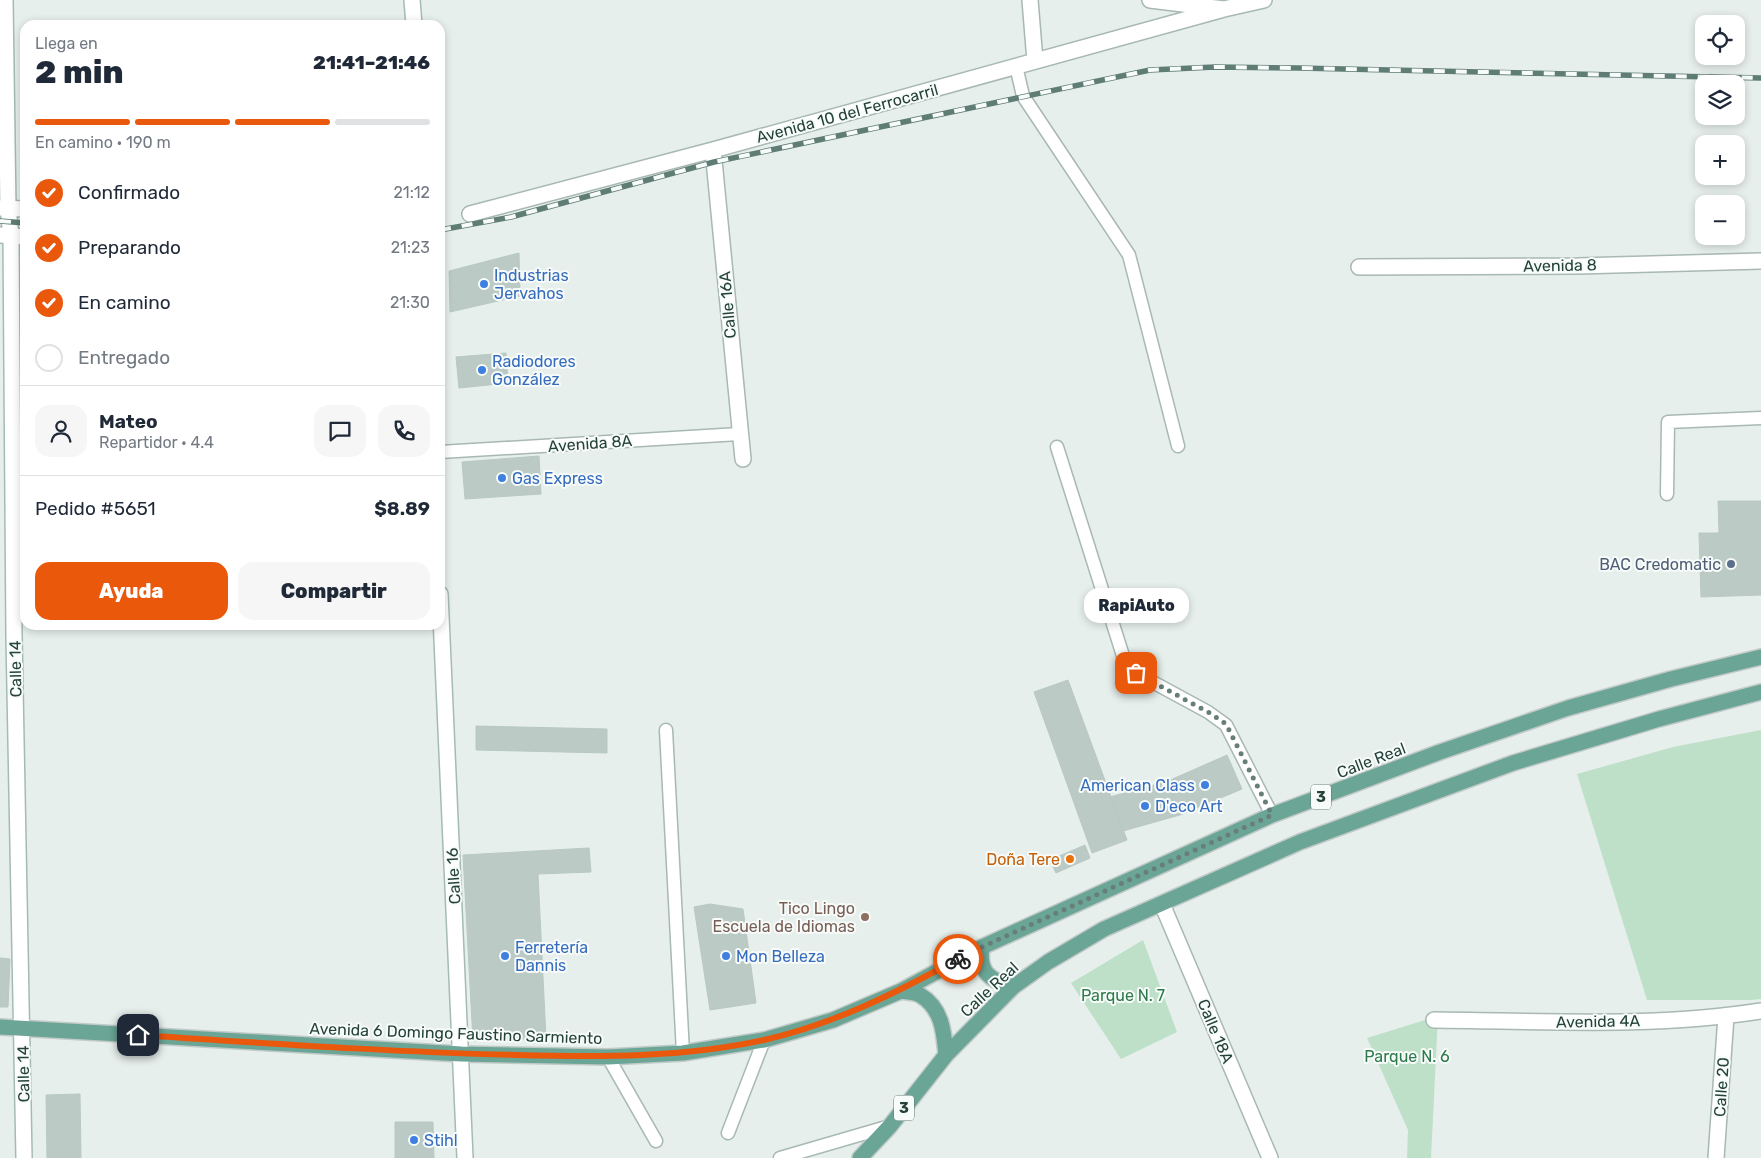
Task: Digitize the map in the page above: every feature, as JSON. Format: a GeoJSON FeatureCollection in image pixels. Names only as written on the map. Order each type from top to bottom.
{"type":"FeatureCollection","features":[{"type":"Feature","properties":{"kind":"main road","name":"Calle Real"},"geometry":{"type":"LineString","coordinates":[[900,991],[982,947],[1272,815],[1440,752],[1568,708],[1671,679],[1761,657]]}},
{"type":"Feature","properties":{"kind":"main road","name":"Calle Real"},"geometry":{"type":"LineString","coordinates":[[946,1055],[1013,987],[1048,962],[1104,929],[1300,842],[1513,763],[1659,719],[1761,692]]}},
{"type":"Feature","properties":{"kind":"main road"},"geometry":{"type":"LineString","coordinates":[[982,947],[980,958],[985,972],[995,982],[1013,987]]}},
{"type":"Feature","properties":{"kind":"main road","name":"Avenida 6 Domingo Faustino Sarmiento"},"geometry":{"type":"LineString","coordinates":[[0,1027],[460,1054],[608,1057],[683,1053],[764,1040],[833,1020],[900,991]]}},
{"type":"Feature","properties":{"kind":"main road"},"geometry":{"type":"LineString","coordinates":[[900,991],[919,995],[935,1008],[944,1028],[946,1055]]}},
{"type":"Feature","properties":{"kind":"main road","name":"3"},"geometry":{"type":"LineString","coordinates":[[860,1158],[890,1126],[946,1055]]}},
{"type":"Feature","properties":{"kind":"street","name":"Calle 14"},"geometry":{"type":"LineString","coordinates":[[5,0],[4,208],[12,236],[7,636],[23,1029],[24,1158]]}},
{"type":"Feature","properties":{"kind":"street"},"geometry":{"type":"LineString","coordinates":[[412,0],[414,20]]}},
{"type":"Feature","properties":{"kind":"street"},"geometry":{"type":"LineString","coordinates":[[1030,0],[1035,61]]}},
{"type":"Feature","properties":{"kind":"street"},"geometry":{"type":"LineString","coordinates":[[1150,0],[1224,9]]}},
{"type":"Feature","properties":{"kind":"street","name":"Avenida 10 del Ferrocarril"},"geometry":{"type":"LineString","coordinates":[[470,214],[713,150],[1224,9],[1264,0]]}},
{"type":"Feature","properties":{"kind":"street","name":"Calle 16A"},"geometry":{"type":"LineString","coordinates":[[713,150],[743,460]]}},
{"type":"Feature","properties":{"kind":"street"},"geometry":{"type":"LineString","coordinates":[[4,208],[20,209]]}},
{"type":"Feature","properties":{"kind":"street","name":"Avenida 8"},"geometry":{"type":"LineString","coordinates":[[1359,267],[1578,266],[1761,261]]}},
{"type":"Feature","properties":{"kind":"street","name":"Calle 16"},"geometry":{"type":"LineString","coordinates":[[442,630],[465,1158]]}},
{"type":"Feature","properties":{"kind":"street","name":"Calle 18A"},"geometry":{"type":"LineString","coordinates":[[1162,904],[1270,1158]]}},
{"type":"Feature","properties":{"kind":"street","name":"Avenida 4A"},"geometry":{"type":"LineString","coordinates":[[1434,1020],[1610,1022],[1726,1016],[1761,1011]]}},
{"type":"Feature","properties":{"kind":"street","name":"Calle 20"},"geometry":{"type":"LineString","coordinates":[[1716,1158],[1726,1016]]}},
{"type":"Feature","properties":{"kind":"lane"},"geometry":{"type":"LineString","coordinates":[[1016,66],[1023,96],[1129,255],[1178,446]]}},
{"type":"Feature","properties":{"kind":"lane"},"geometry":{"type":"LineString","coordinates":[[1667,494],[1668,422],[1761,418]]}},
{"type":"Feature","properties":{"kind":"lane","name":"Avenida 8A"},"geometry":{"type":"LineString","coordinates":[[445,452],[740,434]]}},
{"type":"Feature","properties":{"kind":"lane"},"geometry":{"type":"LineString","coordinates":[[1057,446],[1124,659],[1136,673],[1208,712],[1226,724],[1272,815]]}},
{"type":"Feature","properties":{"kind":"lane"},"geometry":{"type":"LineString","coordinates":[[666,730],[683,1053]]}},
{"type":"Feature","properties":{"kind":"lane"},"geometry":{"type":"LineString","coordinates":[[728,1133],[764,1040]]}},
{"type":"Feature","properties":{"kind":"lane"},"geometry":{"type":"LineString","coordinates":[[608,1057],[656,1141]]}},
{"type":"Feature","properties":{"kind":"lane"},"geometry":{"type":"LineString","coordinates":[[780,1158],[890,1126]]}},
{"type":"Feature","properties":{"kind":"green space"},"geometry":{"type":"Polygon","coordinates":[[[1761,730],[1761,999],[1647,1000],[1577,774],[1673,747],[1761,730]]]}},
{"type":"Feature","properties":{"kind":"green space","name":"Parque N. 7"},"geometry":{"type":"Polygon","coordinates":[[[1143,940],[1177,1032],[1121,1059],[1071,983],[1143,940]]]}},
{"type":"Feature","properties":{"kind":"green space","name":"Parque N. 6"},"geometry":{"type":"Polygon","coordinates":[[[1438,1016],[1431,1158],[1407,1158],[1408,1130],[1367,1038],[1438,1016]]]}},
{"type":"Feature","properties":{"kind":"building","name":"Industrias Jervahos"},"geometry":{"type":"Polygon","coordinates":[[[519,253],[520,296],[450,312],[449,271],[519,253]]]}},
{"type":"Feature","properties":{"kind":"building","name":"Radiodores González"},"geometry":{"type":"Polygon","coordinates":[[[506,353],[508,383],[459,388],[456,357],[506,353]]]}},
{"type":"Feature","properties":{"kind":"building","name":"Gas Express"},"geometry":{"type":"Polygon","coordinates":[[[539,456],[541,494],[465,499],[462,462],[539,456]]]}},
{"type":"Feature","properties":{"kind":"building","name":"BAC Credomatic"},"geometry":{"type":"Polygon","coordinates":[[[1718,501],[1761,501],[1761,595],[1701,597],[1699,533],[1719,533],[1718,501]]]}},
{"type":"Feature","properties":{"kind":"building"},"geometry":{"type":"Polygon","coordinates":[[[1068,680],[1127,840],[1092,853],[1034,692],[1068,680]]]}},
{"type":"Feature","properties":{"kind":"building"},"geometry":{"type":"Polygon","coordinates":[[[476,726],[607,729],[607,753],[476,750],[476,726]]]}},
{"type":"Feature","properties":{"kind":"building","name":"American Class"},"geometry":{"type":"Polygon","coordinates":[[[1227,755],[1242,789],[1180,815],[1168,781],[1227,755]]]}},
{"type":"Feature","properties":{"kind":"building","name":"D'eco Art"},"geometry":{"type":"Polygon","coordinates":[[[1168,781],[1180,815],[1123,831],[1110,797],[1168,781]]]}},
{"type":"Feature","properties":{"kind":"building","name":"Doña Tere"},"geometry":{"type":"Polygon","coordinates":[[[1085,845],[1090,858],[1056,873],[1050,860],[1085,845]]]}},
{"type":"Feature","properties":{"kind":"building","name":"Ferretería Dannis"},"geometry":{"type":"Polygon","coordinates":[[[589,848],[591,872],[538,874],[546,1038],[473,1041],[463,855],[589,848]]]}},
{"type":"Feature","properties":{"kind":"building","name":"Mon Belleza"},"geometry":{"type":"Polygon","coordinates":[[[710,904],[743,909],[756,1003],[710,1010],[694,907],[710,904]]]}},
{"type":"Feature","properties":{"kind":"building"},"geometry":{"type":"Polygon","coordinates":[[[0,958],[10,959],[8,1007],[0,1007],[0,958]]]}},
{"type":"Feature","properties":{"kind":"building"},"geometry":{"type":"Polygon","coordinates":[[[80,1094],[81,1158],[47,1158],[46,1095],[80,1094]]]}},
{"type":"Feature","properties":{"kind":"building","name":"Stihl"},"geometry":{"type":"Polygon","coordinates":[[[395,1122],[433,1122],[434,1158],[395,1158],[395,1122]]]}},
{"type":"Feature","properties":{"kind":"railway"},"geometry":{"type":"LineString","coordinates":[[445,229],[511,217],[714,162],[1150,70],[1215,67],[1298,68],[1761,78]]}},
{"type":"Feature","properties":{"kind":"railway"},"geometry":{"type":"LineString","coordinates":[[0,221],[20,223]]}},
{"type":"Feature","properties":{"kind":"way so far"},"geometry":{"type":"LineString","coordinates":[[958,959],[1272,815],[1226,724],[1208,712],[1136,673]]}},
{"type":"Feature","properties":{"kind":"place","name":"Industrias Jervahos"},"geometry":{"type":"Point","coordinates":[484,284]}},
{"type":"Feature","properties":{"kind":"place","name":"Radiodores González"},"geometry":{"type":"Point","coordinates":[482,370]}},
{"type":"Feature","properties":{"kind":"place","name":"Gas Express"},"geometry":{"type":"Point","coordinates":[502,478]}},
{"type":"Feature","properties":{"kind":"place","name":"BAC Credomatic"},"geometry":{"type":"Point","coordinates":[1731,564]}},
{"type":"Feature","properties":{"kind":"place","name":"RapiAuto"},"geometry":{"type":"Point","coordinates":[1136,673]}},
{"type":"Feature","properties":{"kind":"place","name":"American Class"},"geometry":{"type":"Point","coordinates":[1205,785]}},
{"type":"Feature","properties":{"kind":"place","name":"D'eco Art"},"geometry":{"type":"Point","coordinates":[1145,806]}},
{"type":"Feature","properties":{"kind":"place","name":"Doña Tere"},"geometry":{"type":"Point","coordinates":[1070,859]}},
{"type":"Feature","properties":{"kind":"place","name":"Tico Lingo Escuela de Idiomas"},"geometry":{"type":"Point","coordinates":[865,917]}},
{"type":"Feature","properties":{"kind":"place","name":"Ferretería Dannis"},"geometry":{"type":"Point","coordinates":[505,956]}},
{"type":"Feature","properties":{"kind":"place","name":"Mon Belleza"},"geometry":{"type":"Point","coordinates":[726,956]}},
{"type":"Feature","properties":{"kind":"place","name":"Stihl"},"geometry":{"type":"Point","coordinates":[414,1140]}},
{"type":"Feature","properties":{"kind":"route"},"geometry":{"type":"LineString","coordinates":[[138,1035],[460,1054],[608,1057],[683,1053],[764,1040],[833,1020],[900,991],[958,959]]}}]}
